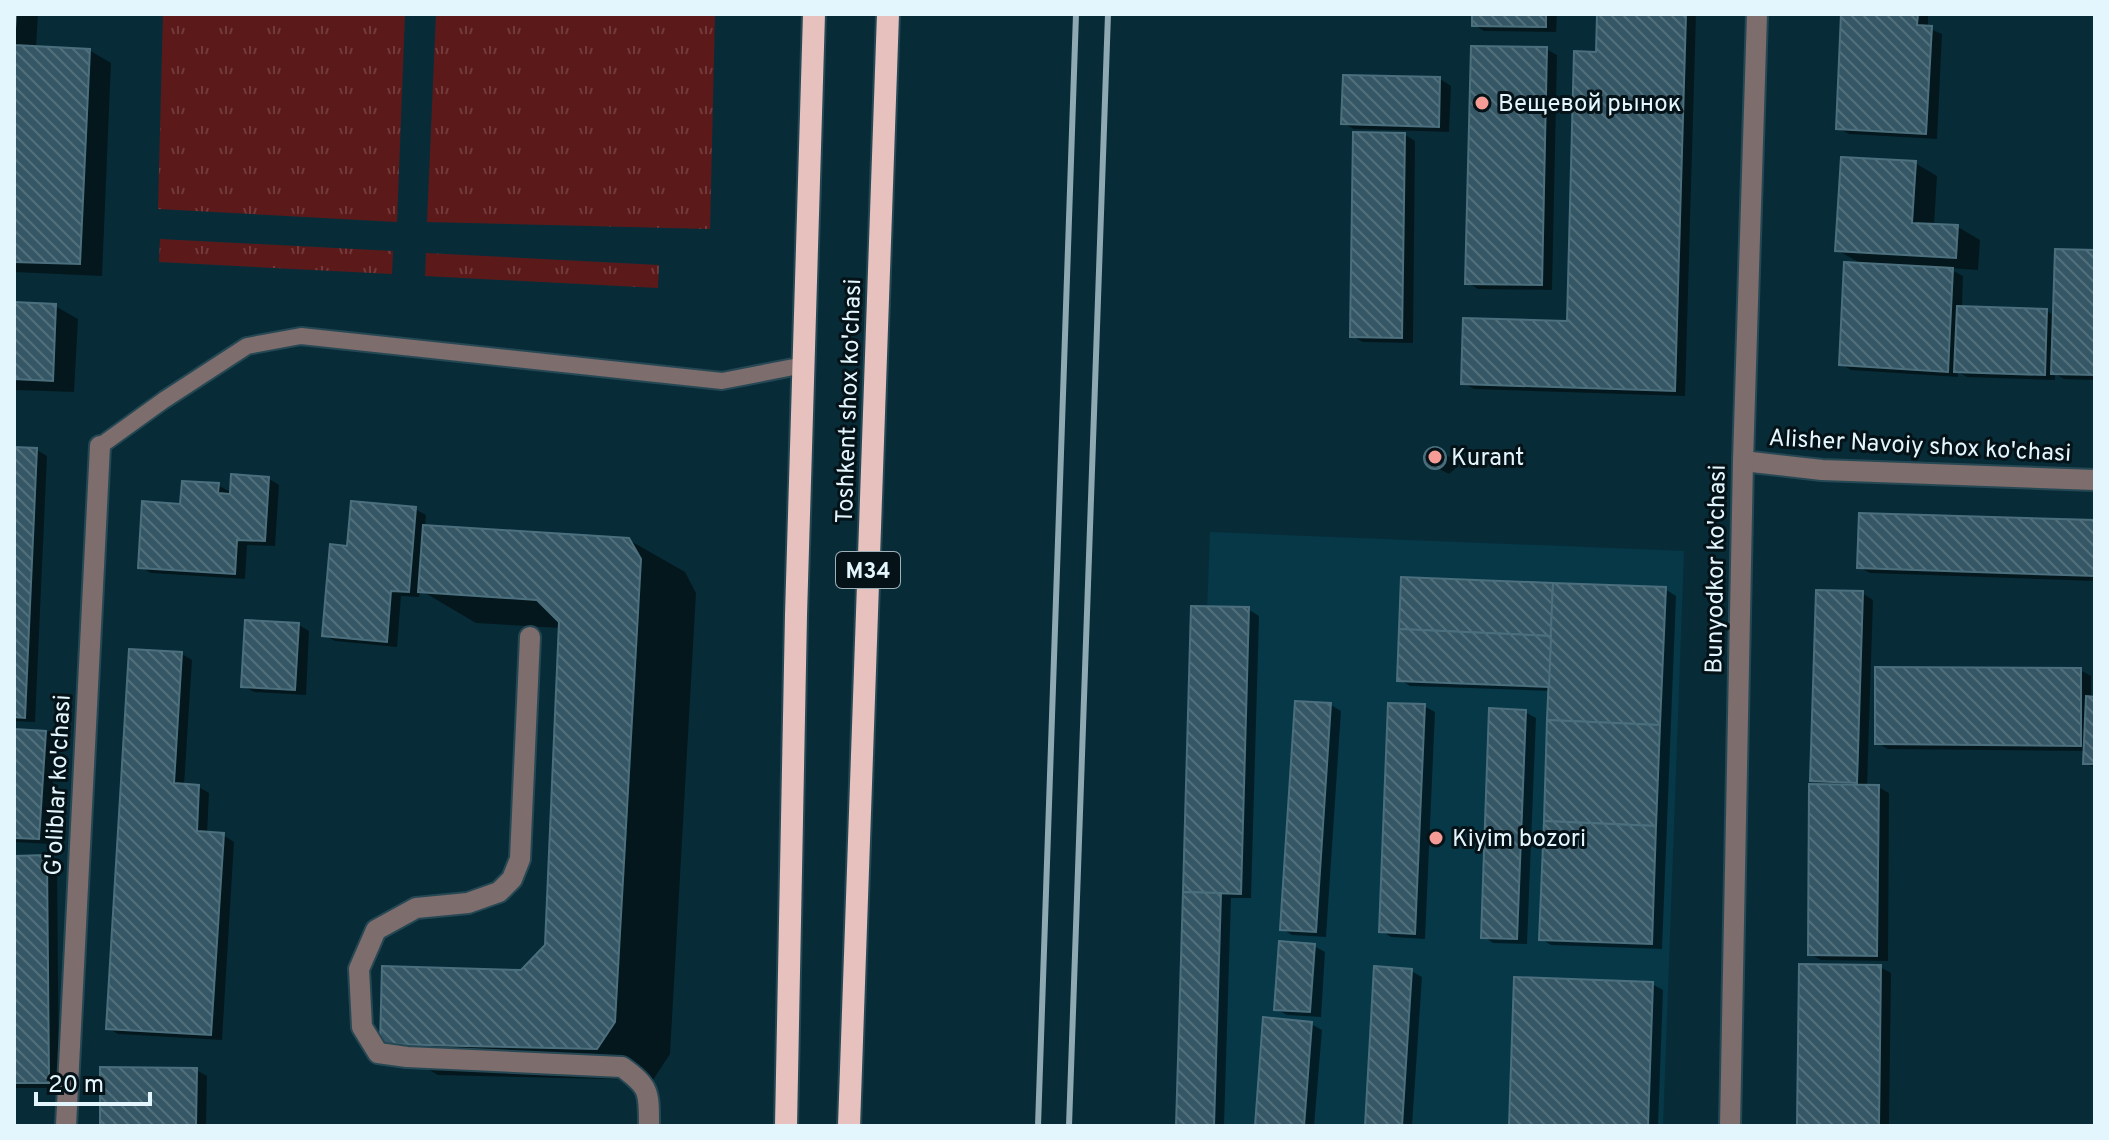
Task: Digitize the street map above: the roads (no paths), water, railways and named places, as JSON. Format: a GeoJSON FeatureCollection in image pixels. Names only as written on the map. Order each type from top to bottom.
{"type":"FeatureCollection","features":[{"type":"Feature","properties":{"kind":"highway","name":"Toshkent shox ko'chasi"},"geometry":{"type":"LineString","coordinates":[[786,1126],[796,615],[814,14]]}},
{"type":"Feature","properties":{"kind":"highway","name":"Toshkent shox ko'chasi"},"geometry":{"type":"LineString","coordinates":[[849,1126],[888,14]]}},
{"type":"Feature","properties":{"kind":"street","name":"Bunyodkor ko'chasi"},"geometry":{"type":"LineString","coordinates":[[1730,1126],[1743,461],[1757,14]]}},
{"type":"Feature","properties":{"kind":"street","name":"G'oliblar ko'chasi"},"geometry":{"type":"LineString","coordinates":[[66,1126],[100,446]]}},
{"type":"Feature","properties":{"kind":"street","name":"Alisher Navoiy shox ko'chasi"},"geometry":{"type":"LineString","coordinates":[[1743,461],[1822,470],[2095,480]]}},
{"type":"Feature","properties":{"kind":"street"},"geometry":{"type":"LineString","coordinates":[[530,637],[520,859],[512,879],[499,892],[468,903],[416,908],[376,930],[359,969],[362,1027],[378,1053],[622,1067],[643,1082],[649,1103],[649,1126]]}},
{"type":"Feature","properties":{"kind":"lane"},"geometry":{"type":"LineString","coordinates":[[100,446],[247,346],[301,336],[722,381],[804,365]]}},
{"type":"Feature","properties":{"kind":"railway"},"geometry":{"type":"LineString","coordinates":[[1038,1126],[1076,14]]}},
{"type":"Feature","properties":{"kind":"railway"},"geometry":{"type":"LineString","coordinates":[[1069,1126],[1108,14]]}},
{"type":"Feature","properties":{"kind":"place","name":"Вещевой рынок"},"geometry":{"type":"Point","coordinates":[1482,103]}},
{"type":"Feature","properties":{"kind":"place","name":"Kurant"},"geometry":{"type":"Point","coordinates":[1435,457]}},
{"type":"Feature","properties":{"kind":"place","name":"Kiyim bozori"},"geometry":{"type":"Point","coordinates":[1436,838]}}]}
